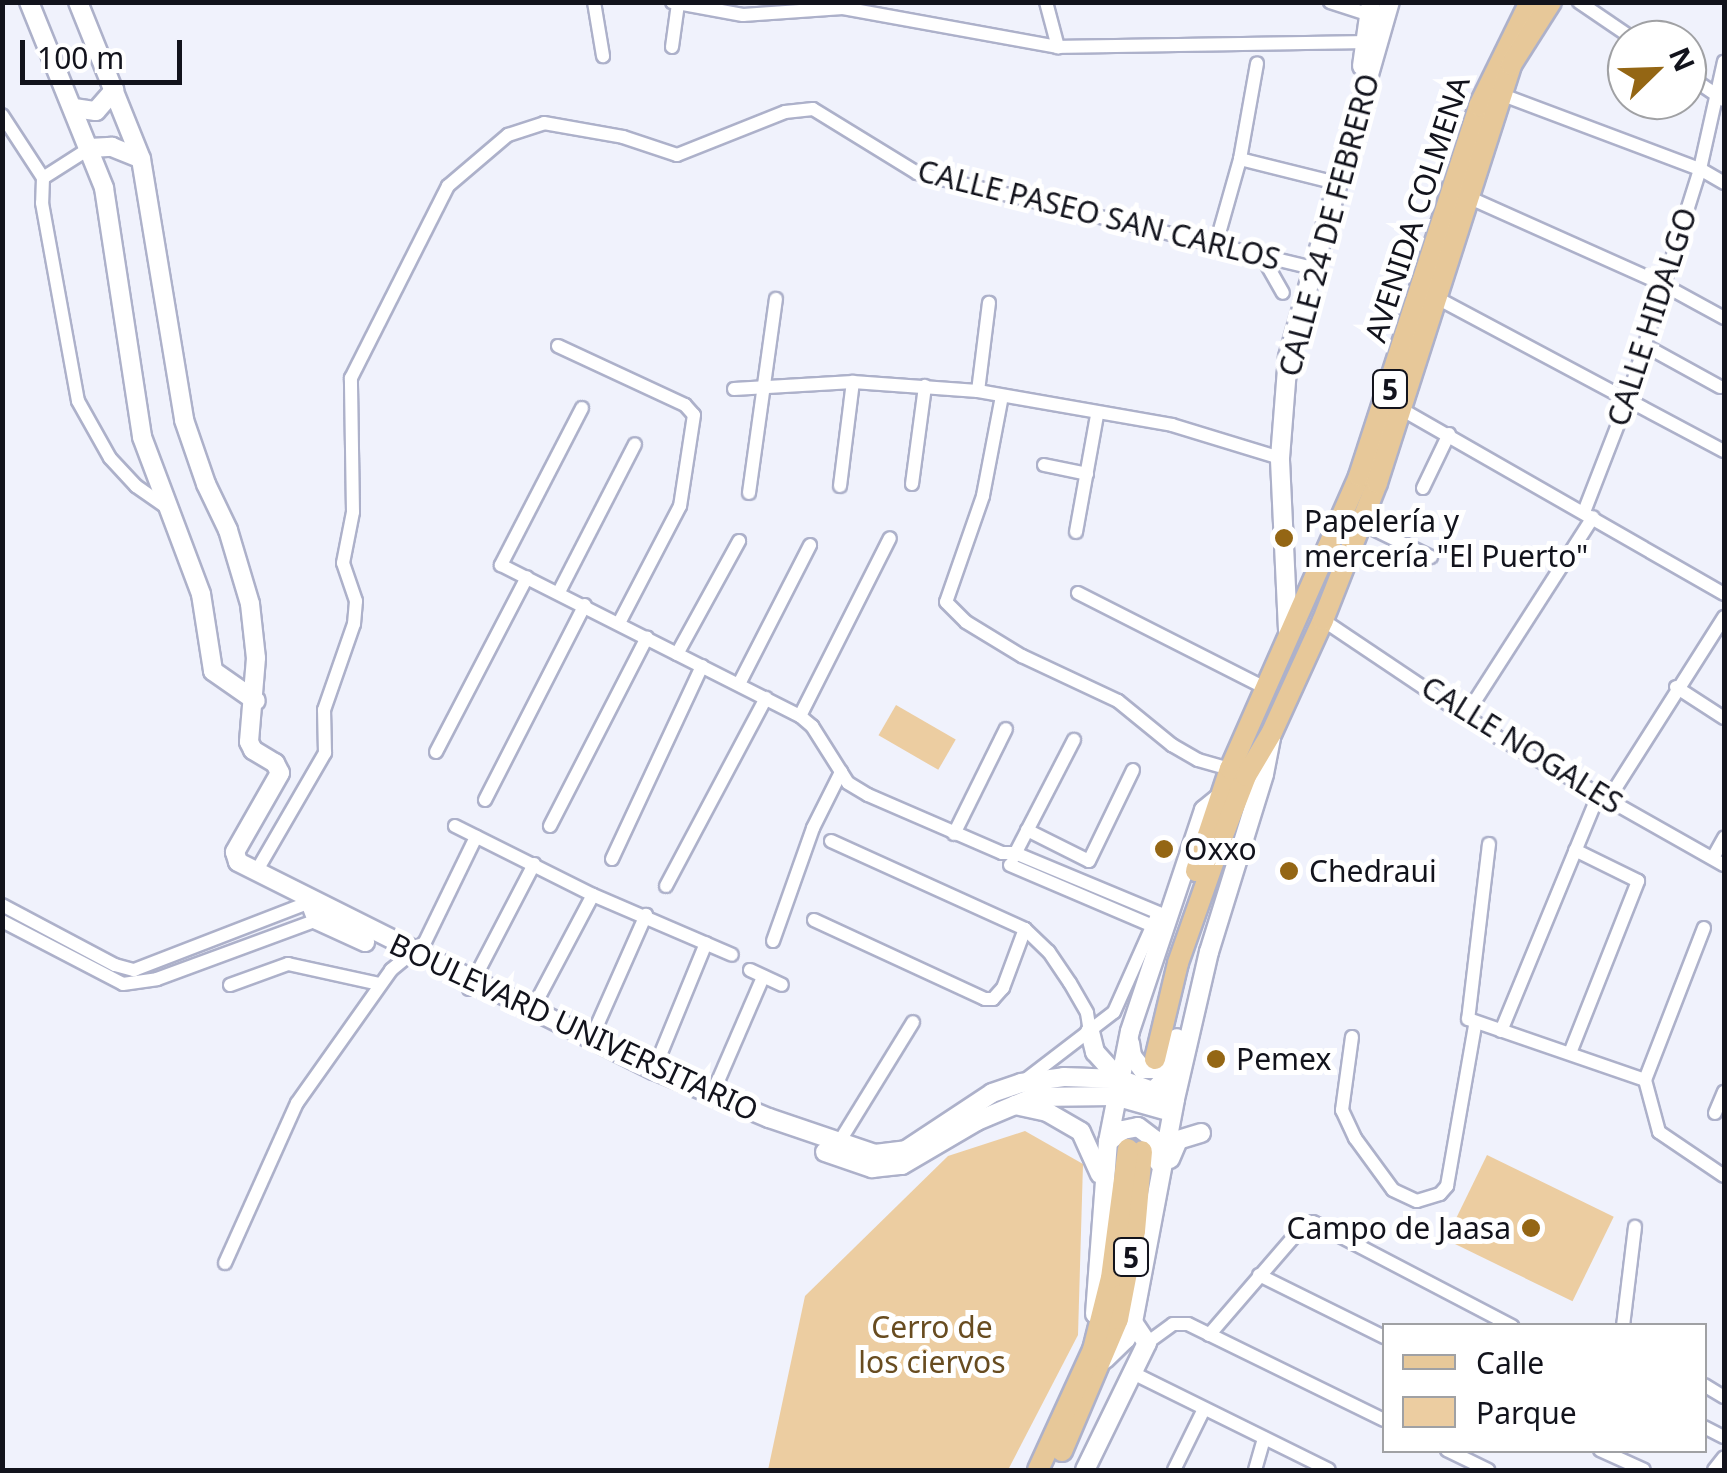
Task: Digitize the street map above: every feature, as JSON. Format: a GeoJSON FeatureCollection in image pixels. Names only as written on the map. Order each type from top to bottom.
{"type":"FeatureCollection","features":[{"type":"Feature","properties":{"kind":"main road","name":"AVENIDA COLMENA"},"geometry":{"type":"LineString","coordinates":[[1247,773],[1265,688],[1359,476],[1478,106],[1530,2]]}},
{"type":"Feature","properties":{"kind":"main road","name":"AVENIDA COLMENA"},"geometry":{"type":"LineString","coordinates":[[1437,298],[1511,65],[1551,2]]}},
{"type":"Feature","properties":{"kind":"main road","name":"5"},"geometry":{"type":"LineString","coordinates":[[1163,1058],[1178,963],[1247,773],[1272,732],[1322,620],[1401,409],[1437,298]]}},
{"type":"Feature","properties":{"kind":"main road","name":"5"},"geometry":{"type":"LineString","coordinates":[[1163,1058],[1220,797],[1247,773]]}},
{"type":"Feature","properties":{"kind":"main road","name":"5"},"geometry":{"type":"LineString","coordinates":[[1052,1470],[1099,1354],[1126,1148]]}},
{"type":"Feature","properties":{"kind":"main road","name":"5"},"geometry":{"type":"LineString","coordinates":[[1038,1470],[1099,1354]]}},
{"type":"Feature","properties":{"kind":"street"},"geometry":{"type":"LineString","coordinates":[[30,2],[104,188],[142,437],[201,594],[213,672],[256,701]]}},
{"type":"Feature","properties":{"kind":"street"},"geometry":{"type":"LineString","coordinates":[[78,2],[141,158],[188,436],[228,530],[250,604],[256,701]]}},
{"type":"Feature","properties":{"kind":"street"},"geometry":{"type":"LineString","coordinates":[[594,2],[603,56]]}},
{"type":"Feature","properties":{"kind":"street"},"geometry":{"type":"LineString","coordinates":[[1046,2],[1058,48]]}},
{"type":"Feature","properties":{"kind":"street"},"geometry":{"type":"LineString","coordinates":[[1330,2],[1369,8],[1363,42],[1367,89]]}},
{"type":"Feature","properties":{"kind":"street","name":"CALLE 24 DE FEBRERO"},"geometry":{"type":"LineString","coordinates":[[1288,630],[1280,458],[1288,357],[1367,89],[1375,43],[1390,2]]}},
{"type":"Feature","properties":{"kind":"street"},"geometry":{"type":"LineString","coordinates":[[1579,2],[1607,21]]}},
{"type":"Feature","properties":{"kind":"street"},"geometry":{"type":"LineString","coordinates":[[672,47],[675,3],[743,16],[844,8],[1058,48],[1363,42]]}},
{"type":"Feature","properties":{"kind":"street","name":"CALLE HIDALGO"},"geometry":{"type":"LineString","coordinates":[[1466,715],[1588,514],[1700,169],[1720,97],[1724,62]]}},
{"type":"Feature","properties":{"kind":"street"},"geometry":{"type":"LineString","coordinates":[[1216,244],[1240,159],[1257,64]]}},
{"type":"Feature","properties":{"kind":"street"},"geometry":{"type":"LineString","coordinates":[[74,108],[96,111],[114,90]]}},
{"type":"Feature","properties":{"kind":"street"},"geometry":{"type":"LineString","coordinates":[[1500,94],[1700,169],[1724,183]]}},
{"type":"Feature","properties":{"kind":"street","name":"CALLE PASEO SAN CARLOS"},"geometry":{"type":"LineString","coordinates":[[256,872],[324,753],[324,710],[356,607],[344,574],[352,512],[351,378],[452,180],[508,135],[544,124],[623,137],[677,155],[785,112],[813,109],[917,173],[1314,268]]}},
{"type":"Feature","properties":{"kind":"street"},"geometry":{"type":"LineString","coordinates":[[2,115],[43,178],[42,203],[78,401],[110,458],[136,486],[168,508]]}},
{"type":"Feature","properties":{"kind":"street"},"geometry":{"type":"LineString","coordinates":[[43,178],[90,148],[112,147],[141,158]]}},
{"type":"Feature","properties":{"kind":"street"},"geometry":{"type":"LineString","coordinates":[[1240,159],[1340,184]]}},
{"type":"Feature","properties":{"kind":"street"},"geometry":{"type":"LineString","coordinates":[[1470,198],[1662,284],[1724,318]]}},
{"type":"Feature","properties":{"kind":"street"},"geometry":{"type":"LineString","coordinates":[[1263,258],[1283,293]]}},
{"type":"Feature","properties":{"kind":"street"},"geometry":{"type":"LineString","coordinates":[[1437,298],[1724,451]]}},
{"type":"Feature","properties":{"kind":"street"},"geometry":{"type":"LineString","coordinates":[[749,493],[776,299]]}},
{"type":"Feature","properties":{"kind":"street"},"geometry":{"type":"LineString","coordinates":[[978,392],[988,303]]}},
{"type":"Feature","properties":{"kind":"street"},"geometry":{"type":"LineString","coordinates":[[1644,345],[1720,386]]}},
{"type":"Feature","properties":{"kind":"street"},"geometry":{"type":"LineString","coordinates":[[558,346],[685,404],[694,416],[680,506],[619,623]]}},
{"type":"Feature","properties":{"kind":"street"},"geometry":{"type":"LineString","coordinates":[[734,389],[854,382],[978,392],[1172,425],[1280,458]]}},
{"type":"Feature","properties":{"kind":"street"},"geometry":{"type":"LineString","coordinates":[[840,486],[854,382]]}},
{"type":"Feature","properties":{"kind":"street"},"geometry":{"type":"LineString","coordinates":[[912,484],[925,386]]}},
{"type":"Feature","properties":{"kind":"street"},"geometry":{"type":"LineString","coordinates":[[1002,396],[982,496],[946,602],[966,622],[1022,656],[1118,701],[1198,760],[1247,773],[1209,952],[1163,1058],[1150,1071],[1136,1064],[1130,1030]]}},
{"type":"Feature","properties":{"kind":"street"},"geometry":{"type":"LineString","coordinates":[[582,408],[501,565],[800,716],[812,726],[841,772],[868,795],[1161,921]]}},
{"type":"Feature","properties":{"kind":"street"},"geometry":{"type":"LineString","coordinates":[[1401,409],[1724,594]]}},
{"type":"Feature","properties":{"kind":"street"},"geometry":{"type":"LineString","coordinates":[[1076,532],[1098,414]]}},
{"type":"Feature","properties":{"kind":"street"},"geometry":{"type":"LineString","coordinates":[[1423,488],[1449,434]]}},
{"type":"Feature","properties":{"kind":"street"},"geometry":{"type":"LineString","coordinates":[[560,592],[635,444]]}},
{"type":"Feature","properties":{"kind":"street"},"geometry":{"type":"LineString","coordinates":[[1044,465],[1086,474]]}},
{"type":"Feature","properties":{"kind":"street"},"geometry":{"type":"LineString","coordinates":[[1360,522],[1431,557]]}},
{"type":"Feature","properties":{"kind":"street"},"geometry":{"type":"LineString","coordinates":[[800,716],[890,538]]}},
{"type":"Feature","properties":{"kind":"street"},"geometry":{"type":"LineString","coordinates":[[677,654],[739,542]]}},
{"type":"Feature","properties":{"kind":"street"},"geometry":{"type":"LineString","coordinates":[[739,684],[810,545]]}},
{"type":"Feature","properties":{"kind":"street"},"geometry":{"type":"LineString","coordinates":[[436,752],[527,576]]}},
{"type":"Feature","properties":{"kind":"street"},"geometry":{"type":"LineString","coordinates":[[1078,593],[1265,688]]}},
{"type":"Feature","properties":{"kind":"street"},"geometry":{"type":"LineString","coordinates":[[485,800],[585,605]]}},
{"type":"Feature","properties":{"kind":"street"},"geometry":{"type":"LineString","coordinates":[[1500,1031],[1576,850],[1603,798],[1676,687],[1720,633],[1724,616]]}},
{"type":"Feature","properties":{"kind":"street","name":"CALLE NOGALES"},"geometry":{"type":"LineString","coordinates":[[1322,620],[1466,715],[1603,798],[1720,860]]}},
{"type":"Feature","properties":{"kind":"street"},"geometry":{"type":"LineString","coordinates":[[550,826],[647,637]]}},
{"type":"Feature","properties":{"kind":"street"},"geometry":{"type":"LineString","coordinates":[[612,859],[702,666]]}},
{"type":"Feature","properties":{"kind":"street"},"geometry":{"type":"LineString","coordinates":[[1676,687],[1724,718]]}},
{"type":"Feature","properties":{"kind":"street"},"geometry":{"type":"LineString","coordinates":[[666,886],[766,698]]}},
{"type":"Feature","properties":{"kind":"street","name":"BOULEVARD UNIVERSITARIO"},"geometry":{"type":"LineString","coordinates":[[256,701],[249,742],[279,768],[235,852],[238,862],[314,911],[654,1070],[838,1144],[875,1154],[906,1150],[992,1093],[1022,1083],[1064,1077],[1173,1106]]}},
{"type":"Feature","properties":{"kind":"street"},"geometry":{"type":"LineString","coordinates":[[954,834],[1006,728]]}},
{"type":"Feature","properties":{"kind":"street"},"geometry":{"type":"LineString","coordinates":[[1009,857],[1074,740]]}},
{"type":"Feature","properties":{"kind":"street"},"geometry":{"type":"LineString","coordinates":[[1027,830],[1089,861],[1134,770]]}},
{"type":"Feature","properties":{"kind":"street"},"geometry":{"type":"LineString","coordinates":[[773,942],[813,828],[841,772]]}},
{"type":"Feature","properties":{"kind":"street"},"geometry":{"type":"LineString","coordinates":[[1126,1148],[1117,1088],[1130,1030],[1161,921],[1204,810],[1220,797]]}},
{"type":"Feature","properties":{"kind":"street"},"geometry":{"type":"LineString","coordinates":[[455,826],[593,895],[732,955]]}},
{"type":"Feature","properties":{"kind":"street"},"geometry":{"type":"LineString","coordinates":[[225,1263],[297,1103],[380,984],[425,942],[476,837]]}},
{"type":"Feature","properties":{"kind":"street"},"geometry":{"type":"LineString","coordinates":[[1720,860],[1724,838]]}},
{"type":"Feature","properties":{"kind":"street"},"geometry":{"type":"LineString","coordinates":[[831,840],[1024,929],[1050,952],[1070,983],[1087,1013],[1095,1052],[1117,1088]]}},
{"type":"Feature","properties":{"kind":"street"},"geometry":{"type":"LineString","coordinates":[[1352,1036],[1342,1110],[1355,1138],[1393,1190],[1416,1201],[1440,1194],[1447,1186],[1471,1022],[1488,844]]}},
{"type":"Feature","properties":{"kind":"street"},"geometry":{"type":"LineString","coordinates":[[1570,1054],[1638,881],[1576,850]]}},
{"type":"Feature","properties":{"kind":"street"},"geometry":{"type":"LineString","coordinates":[[471,984],[534,864]]}},
{"type":"Feature","properties":{"kind":"street"},"geometry":{"type":"LineString","coordinates":[[532,1010],[593,895]]}},
{"type":"Feature","properties":{"kind":"street"},"geometry":{"type":"LineString","coordinates":[[2,905],[115,966],[134,970],[314,911]]}},
{"type":"Feature","properties":{"kind":"street"},"geometry":{"type":"LineString","coordinates":[[2,921],[123,984],[157,979],[314,911]]}},
{"type":"Feature","properties":{"kind":"street"},"geometry":{"type":"LineString","coordinates":[[591,1039],[646,915]]}},
{"type":"Feature","properties":{"kind":"street"},"geometry":{"type":"LineString","coordinates":[[814,920],[984,999],[998,996],[1003,988],[1024,929]]}},
{"type":"Feature","properties":{"kind":"street"},"geometry":{"type":"LineString","coordinates":[[1022,1083],[1090,1032],[1119,1004],[1161,921]]}},
{"type":"Feature","properties":{"kind":"street"},"geometry":{"type":"LineString","coordinates":[[1704,928],[1645,1080],[1659,1132],[1724,1176]]}},
{"type":"Feature","properties":{"kind":"street"},"geometry":{"type":"LineString","coordinates":[[654,1070],[706,942]]}},
{"type":"Feature","properties":{"kind":"street"},"geometry":{"type":"LineString","coordinates":[[230,985],[288,964],[380,984]]}},
{"type":"Feature","properties":{"kind":"street"},"geometry":{"type":"LineString","coordinates":[[712,1094],[757,973],[782,985]]}},
{"type":"Feature","properties":{"kind":"street","name":"BOULEVARD UNIVERSITARIO"},"geometry":{"type":"LineString","coordinates":[[471,984],[649,1082],[872,1168],[914,1162],[1010,1104],[1117,1088],[1155,1089],[1173,1106]]}},
{"type":"Feature","properties":{"kind":"street"},"geometry":{"type":"LineString","coordinates":[[838,1144],[913,1022]]}},
{"type":"Feature","properties":{"kind":"street"},"geometry":{"type":"LineString","coordinates":[[1471,1022],[1645,1080]]}},
{"type":"Feature","properties":{"kind":"street"},"geometry":{"type":"LineString","coordinates":[[1155,1089],[1167,1077],[1163,1058]]}},
{"type":"Feature","properties":{"kind":"street"},"geometry":{"type":"LineString","coordinates":[[1010,1104],[1047,1112],[1080,1132],[1104,1184],[1099,1354],[1126,1340],[1133,1322],[1173,1106],[1163,1058]]}},
{"type":"Feature","properties":{"kind":"street"},"geometry":{"type":"LineString","coordinates":[[1716,1113],[1724,1092]]}},
{"type":"Feature","properties":{"kind":"street"},"geometry":{"type":"LineString","coordinates":[[1104,1184],[1126,1148],[1132,1126],[1151,1134],[1157,1146],[1159,1182]]}},
{"type":"Feature","properties":{"kind":"street"},"geometry":{"type":"LineString","coordinates":[[1159,1182],[1178,1140],[1201,1133]]}},
{"type":"Feature","properties":{"kind":"street"},"geometry":{"type":"LineString","coordinates":[[1209,1334],[1308,1222],[1506,1323]]}},
{"type":"Feature","properties":{"kind":"street"},"geometry":{"type":"LineString","coordinates":[[1623,1323],[1635,1227]]}},
{"type":"Feature","properties":{"kind":"street"},"geometry":{"type":"LineString","coordinates":[[1259,1274],[1382,1336]]}},
{"type":"Feature","properties":{"kind":"street"},"geometry":{"type":"LineString","coordinates":[[1133,1322],[1147,1344]]}},
{"type":"Feature","properties":{"kind":"street"},"geometry":{"type":"LineString","coordinates":[[1085,1470],[1147,1344],[1173,1324],[1188,1324],[1382,1419]]}},
{"type":"Feature","properties":{"kind":"street"},"geometry":{"type":"LineString","coordinates":[[1135,1374],[1329,1470]]}},
{"type":"Feature","properties":{"kind":"street"},"geometry":{"type":"LineString","coordinates":[[1174,1470],[1204,1409]]}},
{"type":"Feature","properties":{"kind":"street"},"geometry":{"type":"LineString","coordinates":[[1255,1470],[1264,1438]]}},
{"type":"Feature","properties":{"kind":"street"},"geometry":{"type":"LineString","coordinates":[[1453,1453],[1488,1470]]}},
{"type":"Feature","properties":{"kind":"street"},"geometry":{"type":"LineString","coordinates":[[1607,1453],[1644,1470]]}},
{"type":"Feature","properties":{"kind":"street"},"geometry":{"type":"LineString","coordinates":[[1714,1470],[1724,1457]]}},
{"type":"Feature","properties":{"kind":"green space"},"geometry":{"type":"Polygon","coordinates":[[[896,705],[956,740],[938,770],[878,735],[896,705]]]}},
{"type":"Feature","properties":{"kind":"green space","name":"Cerro de los ciervos"},"geometry":{"type":"Polygon","coordinates":[[[1025,1131],[1083,1164],[1078,1335],[1008,1470],[768,1470],[805,1296],[948,1156],[1025,1131]]]}},
{"type":"Feature","properties":{"kind":"green space","name":"Campo de Jaasa"},"geometry":{"type":"Polygon","coordinates":[[[1487,1155],[1614,1217],[1573,1301],[1446,1239],[1487,1155]]]}},
{"type":"Feature","properties":{"kind":"place","name":"Papelería y mercería \"El Puerto\""},"geometry":{"type":"Point","coordinates":[1284,538]}},
{"type":"Feature","properties":{"kind":"place","name":"Oxxo"},"geometry":{"type":"Point","coordinates":[1164,849]}},
{"type":"Feature","properties":{"kind":"place","name":"Chedraui"},"geometry":{"type":"Point","coordinates":[1289,871]}},
{"type":"Feature","properties":{"kind":"place","name":"Pemex"},"geometry":{"type":"Point","coordinates":[1216,1059]}},
{"type":"Feature","properties":{"kind":"place","name":"Campo de Jaasa"},"geometry":{"type":"Point","coordinates":[1531,1228]}}]}
